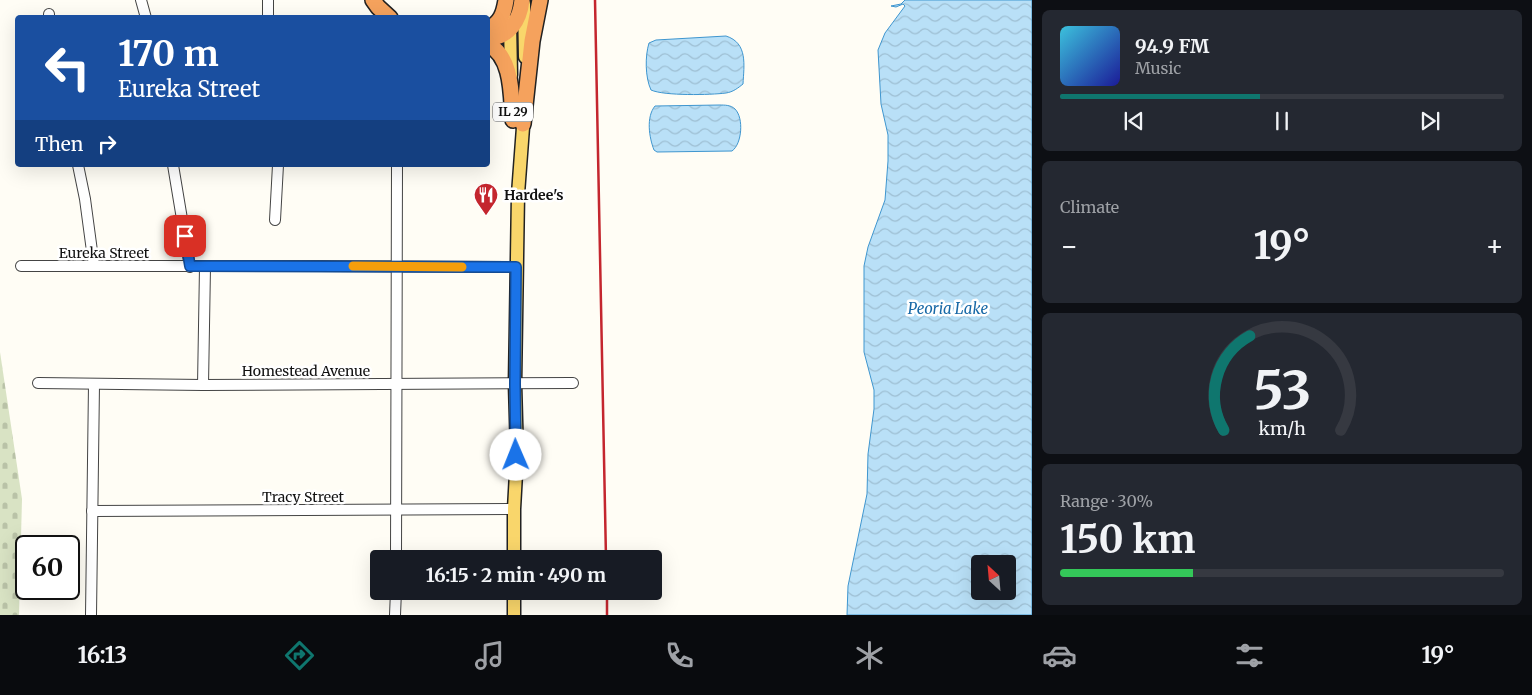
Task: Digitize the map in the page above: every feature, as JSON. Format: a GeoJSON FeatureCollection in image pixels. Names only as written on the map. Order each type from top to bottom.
{"type":"FeatureCollection","features":[{"type":"Feature","properties":{"kind":"highway"},"geometry":{"type":"LineString","coordinates":[[365,0],[376,15]]}},
{"type":"Feature","properties":{"kind":"highway"},"geometry":{"type":"LineString","coordinates":[[373,0],[387,15]]}},
{"type":"Feature","properties":{"kind":"highway"},"geometry":{"type":"LineString","coordinates":[[490,28],[501,19],[508,0]]}},
{"type":"Feature","properties":{"kind":"highway"},"geometry":{"type":"LineString","coordinates":[[490,38],[502,36],[510,30],[519,15],[523,0]]}},
{"type":"Feature","properties":{"kind":"highway"},"geometry":{"type":"LineString","coordinates":[[518,122],[540,0]]}},
{"type":"Feature","properties":{"kind":"highway"},"geometry":{"type":"LineString","coordinates":[[490,45],[500,55],[507,71],[518,122]]}},
{"type":"Feature","properties":{"kind":"main road","name":"IL 29"},"geometry":{"type":"LineString","coordinates":[[508,0],[518,122],[514,550]]}},
{"type":"Feature","properties":{"kind":"main road","name":"IL 29"},"geometry":{"type":"LineString","coordinates":[[518,122],[525,91],[523,0]]}},
{"type":"Feature","properties":{"kind":"main road"},"geometry":{"type":"LineString","coordinates":[[514,600],[514,615]]}},
{"type":"Feature","properties":{"kind":"street"},"geometry":{"type":"LineString","coordinates":[[141,0],[145,15]]}},
{"type":"Feature","properties":{"kind":"street"},"geometry":{"type":"LineString","coordinates":[[268,0],[268,15]]}},
{"type":"Feature","properties":{"kind":"street"},"geometry":{"type":"LineString","coordinates":[[78,167],[94,266]]}},
{"type":"Feature","properties":{"kind":"street"},"geometry":{"type":"LineString","coordinates":[[173,167],[190,266]]}},
{"type":"Feature","properties":{"kind":"street"},"geometry":{"type":"LineString","coordinates":[[276,220],[278,167]]}},
{"type":"Feature","properties":{"kind":"street"},"geometry":{"type":"LineString","coordinates":[[396,550],[398,167]]}},
{"type":"Feature","properties":{"kind":"street","name":"Eureka Street"},"geometry":{"type":"LineString","coordinates":[[21,266],[516,267]]}},
{"type":"Feature","properties":{"kind":"street"},"geometry":{"type":"LineString","coordinates":[[203,385],[205,267]]}},
{"type":"Feature","properties":{"kind":"street","name":"Homestead Avenue"},"geometry":{"type":"LineString","coordinates":[[38,383],[203,385],[573,383]]}},
{"type":"Feature","properties":{"kind":"street"},"geometry":{"type":"LineString","coordinates":[[91,615],[94,384]]}},
{"type":"Feature","properties":{"kind":"street","name":"Tracy Street"},"geometry":{"type":"LineString","coordinates":[[92,511],[514,509]]}},
{"type":"Feature","properties":{"kind":"street"},"geometry":{"type":"LineString","coordinates":[[396,600],[396,615]]}},
{"type":"Feature","properties":{"kind":"green space"},"geometry":{"type":"Polygon","coordinates":[[[0,352],[22,499],[21,535],[15,535],[15,600],[19,600],[19,615],[0,615],[0,352]]]}},
{"type":"Feature","properties":{"kind":"water","name":"Peoria Lake"},"geometry":{"type":"Polygon","coordinates":[[[905,0],[1032,0],[1032,615],[847,615],[848,586],[867,494],[868,454],[874,409],[874,390],[864,352],[864,266],[868,247],[885,200],[888,161],[888,135],[881,104],[878,50],[885,33],[905,6],[903,4],[896,7],[891,6],[901,4],[905,0]]]}},
{"type":"Feature","properties":{"kind":"water"},"geometry":{"type":"Polygon","coordinates":[[[726,36],[738,44],[743,56],[743,84],[739,87],[729,92],[710,94],[676,94],[651,90],[646,66],[649,43],[656,40],[726,36]]]}},
{"type":"Feature","properties":{"kind":"water"},"geometry":{"type":"Polygon","coordinates":[[[719,105],[735,109],[740,118],[740,137],[732,151],[657,152],[654,150],[649,121],[655,106],[719,105]]]}},
{"type":"Feature","properties":{"kind":"railway"},"geometry":{"type":"LineString","coordinates":[[595,0],[606,550]]}},
{"type":"Feature","properties":{"kind":"railway"},"geometry":{"type":"LineString","coordinates":[[607,600],[607,615]]}},
{"type":"Feature","properties":{"kind":"slow traffic"},"geometry":{"type":"LineString","coordinates":[[353,266],[462,267]]}},
{"type":"Feature","properties":{"kind":"place","name":"Hardee's"},"geometry":{"type":"Point","coordinates":[486,216]}},
{"type":"Feature","properties":{"kind":"route"},"geometry":{"type":"LineString","coordinates":[[185,236],[190,266],[516,267],[516,455]]}}]}
